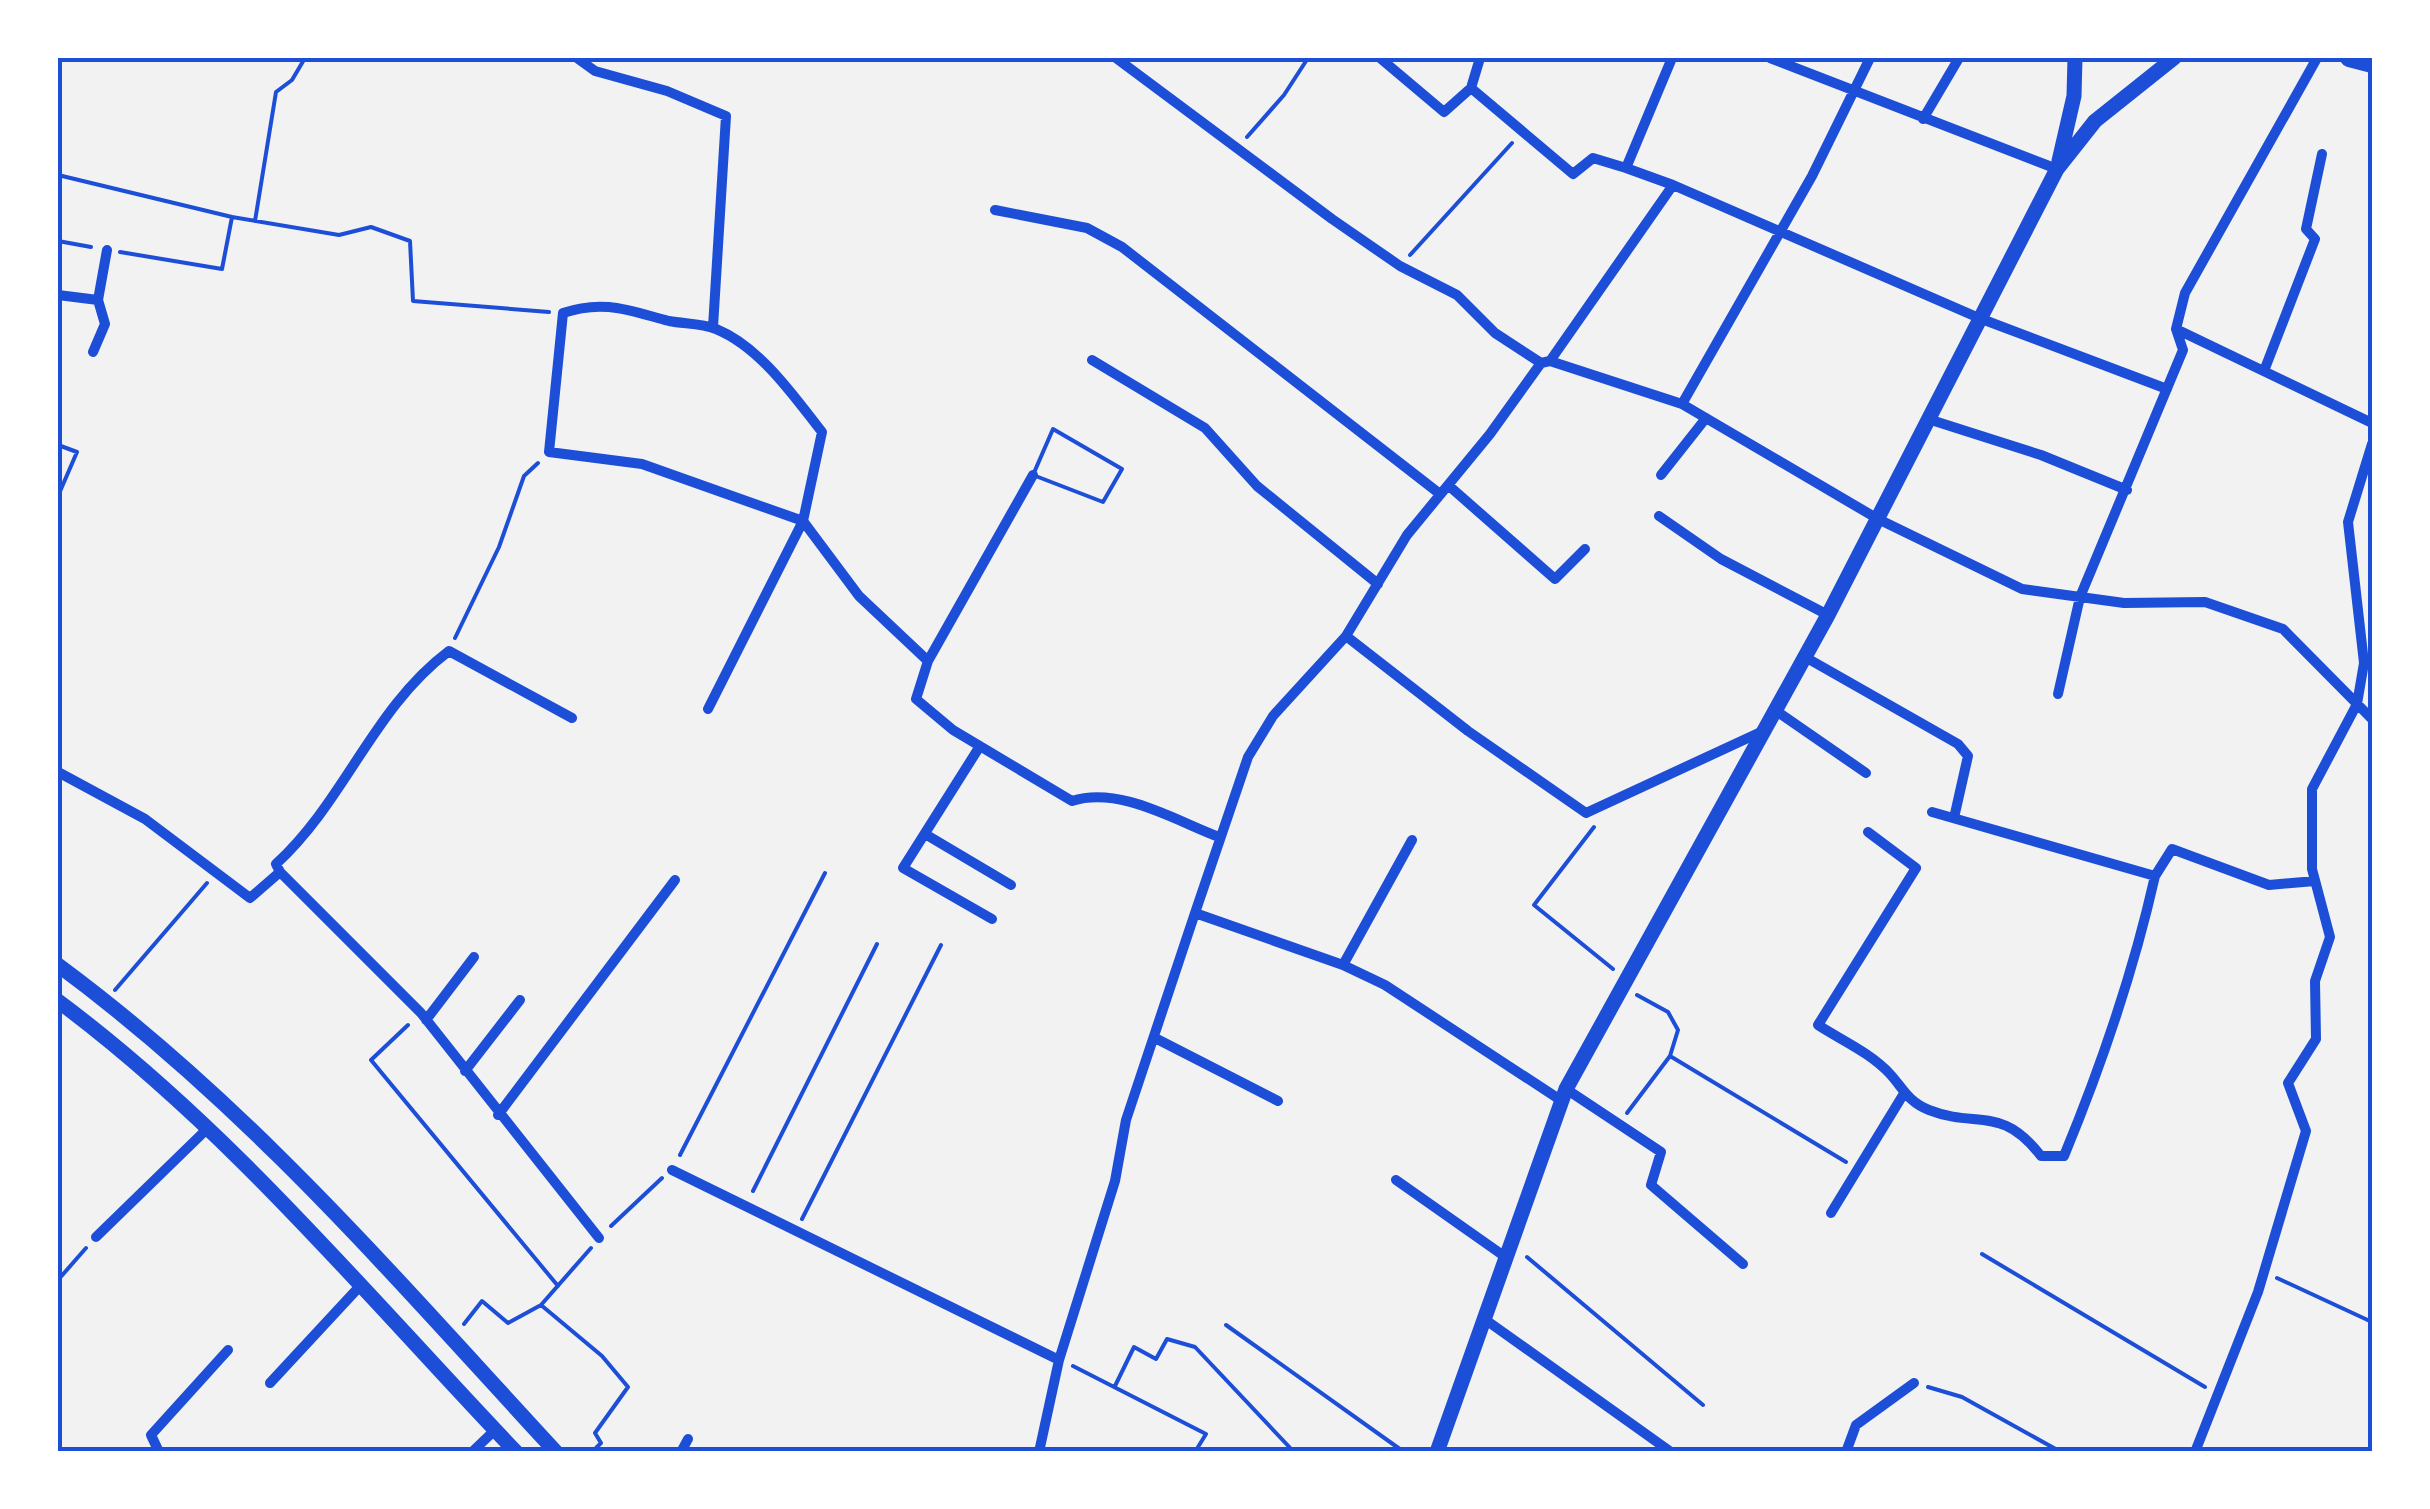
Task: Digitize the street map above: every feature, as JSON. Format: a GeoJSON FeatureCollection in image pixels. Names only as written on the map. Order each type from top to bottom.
{"type":"FeatureCollection","features":[{"type":"Feature","properties":{"kind":"main road"},"geometry":{"type":"LineString","coordinates":[[2057,170],[2074,96],[2075,58]]}},
{"type":"Feature","properties":{"kind":"main road"},"geometry":{"type":"LineString","coordinates":[[1437,1452],[1506,1249],[1564,1095],[1622,982],[1805,658],[2057,170],[2095,121],[2174,58]]}},
{"type":"Feature","properties":{"kind":"main road"},"geometry":{"type":"LineString","coordinates":[[2349,58],[2372,64]]}},
{"type":"Feature","properties":{"kind":"main road"},"geometry":{"type":"LineString","coordinates":[[58,965],[106,1001],[286,1159],[556,1452]]}},
{"type":"Feature","properties":{"kind":"main road"},"geometry":{"type":"LineString","coordinates":[[58,1000],[146,1070],[208,1128],[516,1452]]}},
{"type":"Feature","properties":{"kind":"street"},"geometry":{"type":"LineString","coordinates":[[577,58],[595,70],[667,91],[726,116],[713,327]]}},
{"type":"Feature","properties":{"kind":"street"},"geometry":{"type":"LineString","coordinates":[[1116,58],[1400,266],[1457,295],[1495,333],[1545,362],[1682,404],[1878,519],[2022,589],[2124,603],[2205,602],[2238,610],[2283,629],[2372,719]]}},
{"type":"Feature","properties":{"kind":"street"},"geometry":{"type":"LineString","coordinates":[[1380,58],[1444,112],[1470,88],[1480,58]]}},
{"type":"Feature","properties":{"kind":"street"},"geometry":{"type":"LineString","coordinates":[[1626,168],[1672,58]]}},
{"type":"Feature","properties":{"kind":"street"},"geometry":{"type":"LineString","coordinates":[[1770,58],[2057,170]]}},
{"type":"Feature","properties":{"kind":"street"},"geometry":{"type":"LineString","coordinates":[[1682,404],[1730,327],[1870,58]]}},
{"type":"Feature","properties":{"kind":"street"},"geometry":{"type":"LineString","coordinates":[[1924,119],[1959,58]]}},
{"type":"Feature","properties":{"kind":"street"},"geometry":{"type":"LineString","coordinates":[[2058,694],[2080,596],[2183,350],[2176,329],[2186,293],[2317,58]]}},
{"type":"Feature","properties":{"kind":"street"},"geometry":{"type":"LineString","coordinates":[[1470,88],[1573,174],[1592,158],[1626,168],[1979,318],[2167,389]]}},
{"type":"Feature","properties":{"kind":"street"},"geometry":{"type":"LineString","coordinates":[[2264,371],[2315,238],[2306,229],[2322,154]]}},
{"type":"Feature","properties":{"kind":"street"},"geometry":{"type":"LineString","coordinates":[[1039,1452],[1060,1360],[1102,1232],[1126,1120],[1248,757],[1273,716],[1346,636],[1407,535],[1545,362],[1672,185]]}},
{"type":"Feature","properties":{"kind":"street"},"geometry":{"type":"LineString","coordinates":[[995,210],[1087,228],[1122,247],[1444,490],[1555,579],[1585,550]]}},
{"type":"Feature","properties":{"kind":"street"},"geometry":{"type":"LineString","coordinates":[[94,352],[105,324],[98,300],[108,250]]}},
{"type":"Feature","properties":{"kind":"street"},"geometry":{"type":"LineString","coordinates":[[58,296],[98,300]]}},
{"type":"Feature","properties":{"kind":"street"},"geometry":{"type":"LineString","coordinates":[[708,708],[803,521],[822,432],[775,374],[713,327],[670,321],[631,308],[590,304],[563,314],[549,452],[642,464],[803,521],[859,596],[928,661]]}},
{"type":"Feature","properties":{"kind":"street"},"geometry":{"type":"LineString","coordinates":[[2176,329],[2372,423]]}},
{"type":"Feature","properties":{"kind":"street"},"geometry":{"type":"LineString","coordinates":[[1092,360],[1205,428],[1257,486],[1378,584]]}},
{"type":"Feature","properties":{"kind":"street"},"geometry":{"type":"LineString","coordinates":[[1662,475],[1706,418]]}},
{"type":"Feature","properties":{"kind":"street"},"geometry":{"type":"LineString","coordinates":[[1928,419],[2041,455],[2127,490]]}},
{"type":"Feature","properties":{"kind":"street"},"geometry":{"type":"LineString","coordinates":[[2195,1452],[2220,1396],[2264,1272],[2306,1132],[2288,1083],[2316,1039],[2315,981],[2330,938],[2315,881],[2312,789],[2357,704],[2364,663],[2348,522],[2372,444]]}},
{"type":"Feature","properties":{"kind":"street"},"geometry":{"type":"LineString","coordinates":[[1033,475],[928,661],[916,699],[980,746],[1072,801],[1094,794],[1132,803],[1218,837]]}},
{"type":"Feature","properties":{"kind":"street"},"geometry":{"type":"LineString","coordinates":[[1659,516],[1721,559],[1828,615]]}},
{"type":"Feature","properties":{"kind":"street"},"geometry":{"type":"LineString","coordinates":[[1346,636],[1468,731],[1586,813],[1763,731]]}},
{"type":"Feature","properties":{"kind":"street"},"geometry":{"type":"LineString","coordinates":[[572,718],[448,651],[425,669],[381,720],[327,809],[276,864],[423,1016],[498,1115],[600,1238]]}},
{"type":"Feature","properties":{"kind":"street"},"geometry":{"type":"LineString","coordinates":[[1805,658],[1958,744],[1968,756],[1954,818]]}},
{"type":"Feature","properties":{"kind":"street"},"geometry":{"type":"LineString","coordinates":[[1775,710],[1866,773]]}},
{"type":"Feature","properties":{"kind":"street"},"geometry":{"type":"LineString","coordinates":[[980,746],[903,868],[992,919]]}},
{"type":"Feature","properties":{"kind":"street"},"geometry":{"type":"LineString","coordinates":[[58,772],[145,819],[218,870],[250,898],[280,872]]}},
{"type":"Feature","properties":{"kind":"street"},"geometry":{"type":"LineString","coordinates":[[1932,812],[2156,876]]}},
{"type":"Feature","properties":{"kind":"street"},"geometry":{"type":"LineString","coordinates":[[1868,832],[1916,868],[1818,1025],[1890,1074],[1903,1094],[1930,1111],[2008,1124],[2041,1156],[2064,1156],[2134,971],[2156,876],[2172,848],[2269,885],[2315,881]]}},
{"type":"Feature","properties":{"kind":"street"},"geometry":{"type":"LineString","coordinates":[[925,834],[1011,885]]}},
{"type":"Feature","properties":{"kind":"street"},"geometry":{"type":"LineString","coordinates":[[1342,965],[1412,840]]}},
{"type":"Feature","properties":{"kind":"street"},"geometry":{"type":"LineString","coordinates":[[498,1115],[674,880]]}},
{"type":"Feature","properties":{"kind":"street"},"geometry":{"type":"LineString","coordinates":[[1195,913],[1342,965],[1624,1127],[1662,1152],[1651,1185],[1743,1264]]}},
{"type":"Feature","properties":{"kind":"street"},"geometry":{"type":"LineString","coordinates":[[423,1016],[474,957]]}},
{"type":"Feature","properties":{"kind":"street"},"geometry":{"type":"LineString","coordinates":[[465,1071],[520,1000]]}},
{"type":"Feature","properties":{"kind":"street"},"geometry":{"type":"LineString","coordinates":[[1154,1038],[1278,1102]]}},
{"type":"Feature","properties":{"kind":"street"},"geometry":{"type":"LineString","coordinates":[[1831,1213],[1903,1094]]}},
{"type":"Feature","properties":{"kind":"street"},"geometry":{"type":"LineString","coordinates":[[96,1237],[208,1128]]}},
{"type":"Feature","properties":{"kind":"street"},"geometry":{"type":"LineString","coordinates":[[672,1170],[1060,1360]]}},
{"type":"Feature","properties":{"kind":"street"},"geometry":{"type":"LineString","coordinates":[[1396,1180],[1506,1249]]}},
{"type":"Feature","properties":{"kind":"street"},"geometry":{"type":"LineString","coordinates":[[270,1382],[360,1286]]}},
{"type":"Feature","properties":{"kind":"street"},"geometry":{"type":"LineString","coordinates":[[1482,1318],[1671,1452]]}},
{"type":"Feature","properties":{"kind":"street"},"geometry":{"type":"LineString","coordinates":[[159,1452],[152,1436],[228,1350]]}},
{"type":"Feature","properties":{"kind":"street"},"geometry":{"type":"LineString","coordinates":[[1846,1452],[1856,1425],[1914,1383]]}},
{"type":"Feature","properties":{"kind":"street"},"geometry":{"type":"LineString","coordinates":[[472,1452],[495,1430]]}},
{"type":"Feature","properties":{"kind":"street"},"geometry":{"type":"LineString","coordinates":[[680,1452],[688,1440]]}},
{"type":"Feature","properties":{"kind":"path"},"geometry":{"type":"LineString","coordinates":[[255,220],[276,92],[292,80],[305,58]]}},
{"type":"Feature","properties":{"kind":"path"},"geometry":{"type":"LineString","coordinates":[[1237,148],[1284,95],[1308,58]]}},
{"type":"Feature","properties":{"kind":"path"},"geometry":{"type":"LineString","coordinates":[[1400,266],[1523,132]]}},
{"type":"Feature","properties":{"kind":"path"},"geometry":{"type":"LineString","coordinates":[[58,174],[232,217],[339,235],[371,226],[410,241],[413,301],[563,314]]}},
{"type":"Feature","properties":{"kind":"path"},"geometry":{"type":"LineString","coordinates":[[58,241],[222,269],[232,217]]}},
{"type":"Feature","properties":{"kind":"path"},"geometry":{"type":"LineString","coordinates":[[1053,430],[1122,469],[1103,502],[1033,475],[1053,430]]}},
{"type":"Feature","properties":{"kind":"path"},"geometry":{"type":"LineString","coordinates":[[58,444],[77,452],[58,496]]}},
{"type":"Feature","properties":{"kind":"path"},"geometry":{"type":"LineString","coordinates":[[448,651],[499,547],[524,476],[549,452]]}},
{"type":"Feature","properties":{"kind":"path"},"geometry":{"type":"LineString","coordinates":[[1612,802],[1534,905],[1622,982],[1668,1012],[1678,1030],[1670,1056],[1628,1107],[1624,1127]]}},
{"type":"Feature","properties":{"kind":"path"},"geometry":{"type":"LineString","coordinates":[[106,1001],[218,870]]}},
{"type":"Feature","properties":{"kind":"path"},"geometry":{"type":"LineString","coordinates":[[452,1339],[482,1302],[508,1323],[541,1305],[600,1238],[672,1170],[825,873]]}},
{"type":"Feature","properties":{"kind":"path"},"geometry":{"type":"LineString","coordinates":[[746,1204],[877,944]]}},
{"type":"Feature","properties":{"kind":"path"},"geometry":{"type":"LineString","coordinates":[[797,1228],[941,945]]}},
{"type":"Feature","properties":{"kind":"path"},"geometry":{"type":"LineString","coordinates":[[423,1016],[370,1060],[558,1286]]}},
{"type":"Feature","properties":{"kind":"path"},"geometry":{"type":"LineString","coordinates":[[1670,1056],[1858,1169]]}},
{"type":"Feature","properties":{"kind":"path"},"geometry":{"type":"LineString","coordinates":[[58,1280],[96,1237]]}},
{"type":"Feature","properties":{"kind":"path"},"geometry":{"type":"LineString","coordinates":[[1506,1249],[1703,1405]]}},
{"type":"Feature","properties":{"kind":"path"},"geometry":{"type":"LineString","coordinates":[[1982,1254],[2220,1396]]}},
{"type":"Feature","properties":{"kind":"path"},"geometry":{"type":"LineString","coordinates":[[2264,1272],[2372,1322]]}},
{"type":"Feature","properties":{"kind":"path"},"geometry":{"type":"LineString","coordinates":[[541,1305],[602,1356],[628,1387],[595,1432],[600,1443],[592,1452]]}},
{"type":"Feature","properties":{"kind":"path"},"geometry":{"type":"LineString","coordinates":[[1226,1325],[1404,1452]]}},
{"type":"Feature","properties":{"kind":"path"},"geometry":{"type":"LineString","coordinates":[[1115,1386],[1134,1347],[1156,1359],[1167,1340],[1195,1348],[1294,1452]]}},
{"type":"Feature","properties":{"kind":"path"},"geometry":{"type":"LineString","coordinates":[[1060,1360],[1206,1434],[1195,1452]]}},
{"type":"Feature","properties":{"kind":"path"},"geometry":{"type":"LineString","coordinates":[[1914,1383],[1962,1397],[2060,1452]]}}]}
